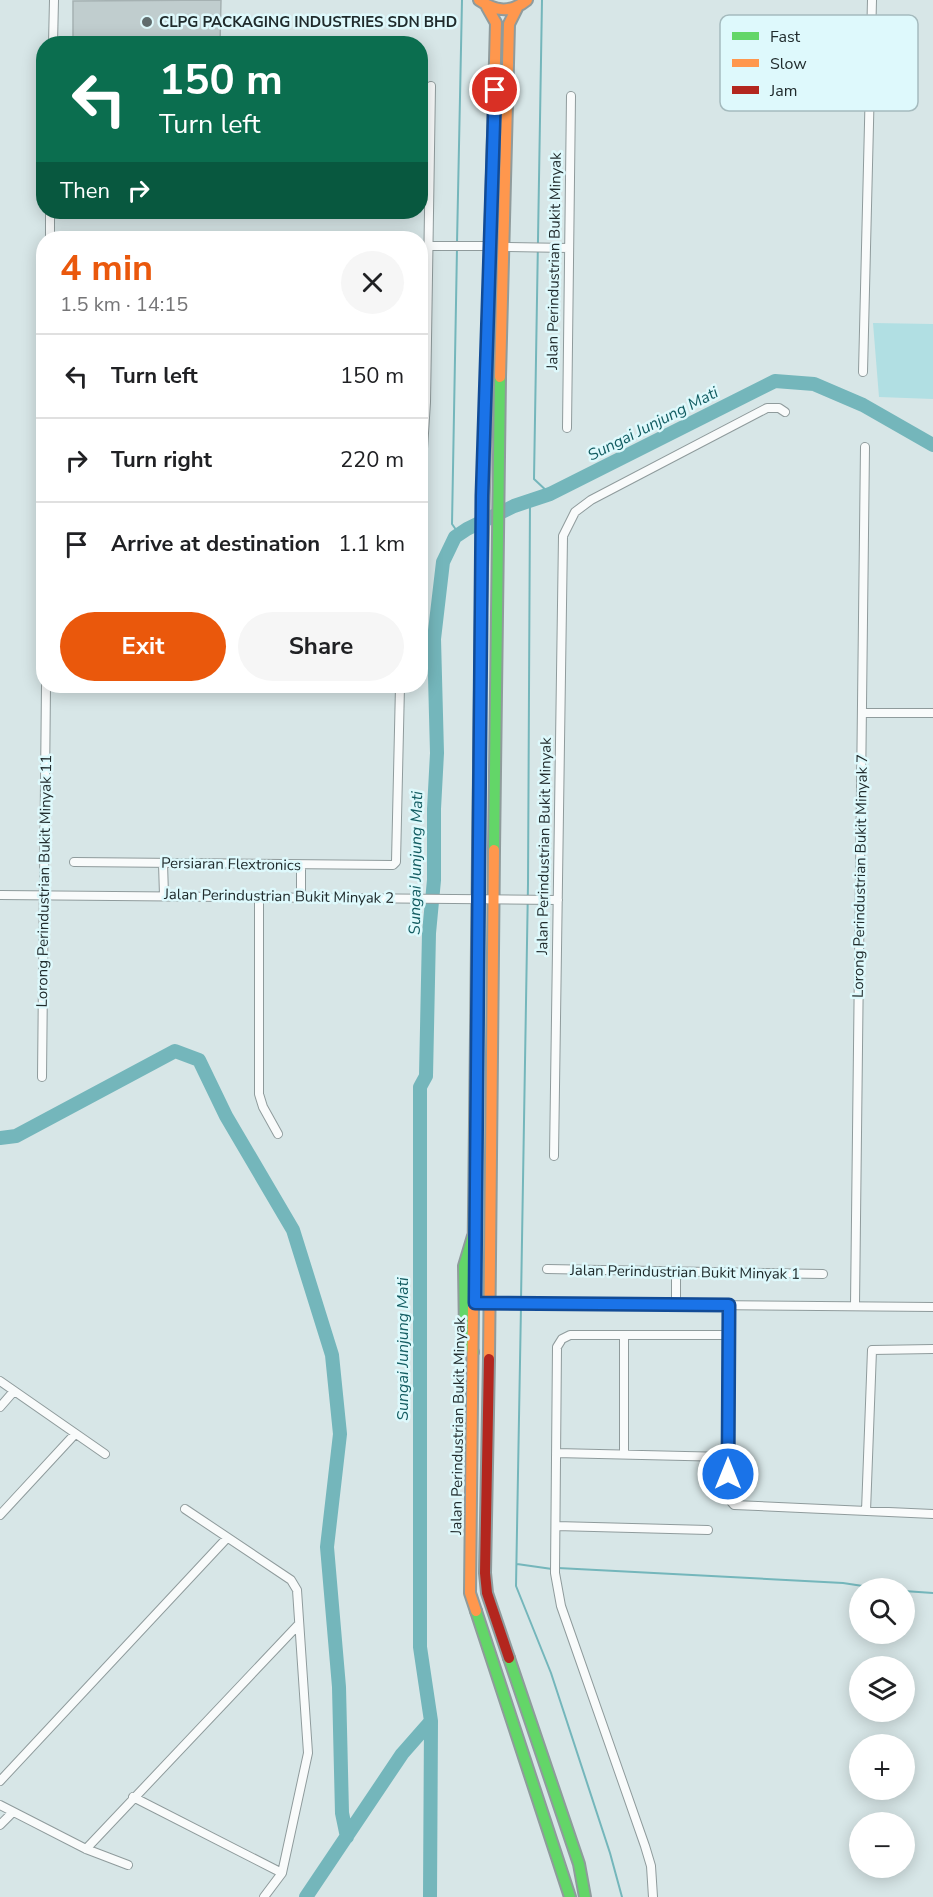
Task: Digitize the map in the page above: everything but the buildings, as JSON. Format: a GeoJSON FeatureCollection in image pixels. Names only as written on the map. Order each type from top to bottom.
{"type":"FeatureCollection","features":[{"type":"Feature","properties":{"kind":"main road"},"geometry":{"type":"LineString","coordinates":[[483,3],[497,10],[518,8],[527,0]]}},
{"type":"Feature","properties":{"kind":"main road","name":"Jalan Perindustrian Bukit Minyak"},"geometry":{"type":"LineString","coordinates":[[483,3],[496,23],[482,496],[475,1303],[470,1593],[570,1897]]}},
{"type":"Feature","properties":{"kind":"main road","name":"Jalan Perindustrian Bukit Minyak"},"geometry":{"type":"LineString","coordinates":[[518,8],[509,24],[497,491],[490,1303],[485,1573],[487,1593],[579,1864],[585,1897]]}},
{"type":"Feature","properties":{"kind":"main road"},"geometry":{"type":"LineString","coordinates":[[474,1355],[465,1334],[464,1266],[475,1230]]}},
{"type":"Feature","properties":{"kind":"street"},"geometry":{"type":"LineString","coordinates":[[53,36],[54,0]]}},
{"type":"Feature","properties":{"kind":"street"},"geometry":{"type":"LineString","coordinates":[[872,0],[872,15]]}},
{"type":"Feature","properties":{"kind":"street"},"geometry":{"type":"LineString","coordinates":[[431,86],[428,246],[491,246]]}},
{"type":"Feature","properties":{"kind":"street","name":"Jalan Perindustrian Bukit Minyak"},"geometry":{"type":"LineString","coordinates":[[567,428],[571,96]]}},
{"type":"Feature","properties":{"kind":"street"},"geometry":{"type":"LineString","coordinates":[[863,372],[869,111]]}},
{"type":"Feature","properties":{"kind":"street"},"geometry":{"type":"LineString","coordinates":[[505,247],[569,248]]}},
{"type":"Feature","properties":{"kind":"street","name":"Jalan Perindustrian Bukit Minyak"},"geometry":{"type":"LineString","coordinates":[[555,1156],[563,536],[575,512],[591,500],[767,408],[779,408],[785,412]]}},
{"type":"Feature","properties":{"kind":"street","name":"Lorong Perindustrian Bukit Minyak 7"},"geometry":{"type":"LineString","coordinates":[[855,1305],[864,447]]}},
{"type":"Feature","properties":{"kind":"street","name":"Lorong Perindustrian Bukit Minyak 11"},"geometry":{"type":"LineString","coordinates":[[42,1077],[46,693]]}},
{"type":"Feature","properties":{"kind":"street","name":"Persiaran Flextronics"},"geometry":{"type":"LineString","coordinates":[[74,862],[393,864],[400,693]]}},
{"type":"Feature","properties":{"kind":"street"},"geometry":{"type":"LineString","coordinates":[[862,713],[933,713]]}},
{"type":"Feature","properties":{"kind":"street"},"geometry":{"type":"LineString","coordinates":[[163,863],[164,895]]}},
{"type":"Feature","properties":{"kind":"street"},"geometry":{"type":"LineString","coordinates":[[301,865],[301,897]]}},
{"type":"Feature","properties":{"kind":"street","name":"Jalan Perindustrian Bukit Minyak 2"},"geometry":{"type":"LineString","coordinates":[[0,895],[558,900]]}},
{"type":"Feature","properties":{"kind":"street"},"geometry":{"type":"LineString","coordinates":[[259,896],[259,1094],[263,1107],[278,1134]]}},
{"type":"Feature","properties":{"kind":"street","name":"Jalan Perindustrian Bukit Minyak 1"},"geometry":{"type":"LineString","coordinates":[[547,1269],[823,1274]]}},
{"type":"Feature","properties":{"kind":"street"},"geometry":{"type":"LineString","coordinates":[[676,1272],[676,1303]]}},
{"type":"Feature","properties":{"kind":"street","name":"Jalan Perindustrian Bukit Minyak 1"},"geometry":{"type":"LineString","coordinates":[[475,1303],[933,1307]]}},
{"type":"Feature","properties":{"kind":"street"},"geometry":{"type":"LineString","coordinates":[[729,1305],[728,1498],[734,1505],[933,1514]]}},
{"type":"Feature","properties":{"kind":"street"},"geometry":{"type":"LineString","coordinates":[[653,1897],[651,1866],[645,1846],[561,1606],[555,1569],[557,1347],[562,1339],[570,1335],[729,1335]]}},
{"type":"Feature","properties":{"kind":"street"},"geometry":{"type":"LineString","coordinates":[[624,1335],[624,1454]]}},
{"type":"Feature","properties":{"kind":"street"},"geometry":{"type":"LineString","coordinates":[[866,1511],[872,1350],[933,1349]]}},
{"type":"Feature","properties":{"kind":"street"},"geometry":{"type":"LineString","coordinates":[[0,1381],[105,1454]]}},
{"type":"Feature","properties":{"kind":"street"},"geometry":{"type":"LineString","coordinates":[[0,1407],[14,1391]]}},
{"type":"Feature","properties":{"kind":"street"},"geometry":{"type":"LineString","coordinates":[[0,1515],[75,1434]]}},
{"type":"Feature","properties":{"kind":"street"},"geometry":{"type":"LineString","coordinates":[[556,1453],[728,1457]]}},
{"type":"Feature","properties":{"kind":"street"},"geometry":{"type":"LineString","coordinates":[[185,1509],[291,1580],[297,1590],[308,1753],[282,1873],[264,1897]]}},
{"type":"Feature","properties":{"kind":"street"},"geometry":{"type":"LineString","coordinates":[[556,1526],[708,1530]]}},
{"type":"Feature","properties":{"kind":"street"},"geometry":{"type":"LineString","coordinates":[[0,1781],[227,1538]]}},
{"type":"Feature","properties":{"kind":"street"},"geometry":{"type":"LineString","coordinates":[[86,1849],[299,1624]]}},
{"type":"Feature","properties":{"kind":"street"},"geometry":{"type":"LineString","coordinates":[[133,1797],[282,1873]]}},
{"type":"Feature","properties":{"kind":"street"},"geometry":{"type":"LineString","coordinates":[[0,1805],[86,1849],[128,1864]]}},
{"type":"Feature","properties":{"kind":"street"},"geometry":{"type":"LineString","coordinates":[[0,1825],[13,1812]]}},
{"type":"Feature","properties":{"kind":"shaded area"},"geometry":{"type":"Polygon","coordinates":[[[873,323],[933,324],[933,399],[879,397],[873,323]]]}},
{"type":"Feature","properties":{"kind":"waterway"},"geometry":{"type":"LineString","coordinates":[[457,243],[462,0]]}},
{"type":"Feature","properties":{"kind":"waterway"},"geometry":{"type":"LineString","coordinates":[[542,0],[534,479],[550,494]]}},
{"type":"Feature","properties":{"kind":"waterway"},"geometry":{"type":"LineString","coordinates":[[457,248],[452,524],[459,534]]}},
{"type":"Feature","properties":{"kind":"waterway","name":"Sungai Junjung Mati"},"geometry":{"type":"LineString","coordinates":[[430,1897],[431,1721],[420,1647],[420,1087],[426,1076],[429,933],[434,880],[437,753],[434,639],[443,562],[455,537],[467,529],[514,506],[550,494],[775,381],[814,384],[863,405],[933,445]]}},
{"type":"Feature","properties":{"kind":"waterway"},"geometry":{"type":"LineString","coordinates":[[521,1300],[528,884],[530,501]]}},
{"type":"Feature","properties":{"kind":"waterway"},"geometry":{"type":"LineString","coordinates":[[0,1138],[16,1136],[175,1051],[199,1060],[226,1116],[293,1230],[332,1355],[340,1434],[327,1547],[339,1687],[342,1813],[347,1837]]}},
{"type":"Feature","properties":{"kind":"waterway"},"geometry":{"type":"LineString","coordinates":[[521,1306],[516,1586],[551,1673],[610,1853],[622,1897]]}},
{"type":"Feature","properties":{"kind":"waterway"},"geometry":{"type":"LineString","coordinates":[[517,1564],[552,1569]]}},
{"type":"Feature","properties":{"kind":"waterway"},"geometry":{"type":"LineString","coordinates":[[558,1568],[849,1584]]}},
{"type":"Feature","properties":{"kind":"waterway"},"geometry":{"type":"LineString","coordinates":[[915,1592],[933,1593]]}},
{"type":"Feature","properties":{"kind":"waterway"},"geometry":{"type":"LineString","coordinates":[[306,1897],[402,1754],[431,1721]]}},
{"type":"Feature","properties":{"kind":"traffic: fast"},"geometry":{"type":"LineString","coordinates":[[481,609],[488,324]]}},
{"type":"Feature","properties":{"kind":"traffic: fast"},"geometry":{"type":"LineString","coordinates":[[494,850],[500,377]]}},
{"type":"Feature","properties":{"kind":"traffic: fast"},"geometry":{"type":"LineString","coordinates":[[473,1303],[478,854]]}},
{"type":"Feature","properties":{"kind":"traffic: fast"},"geometry":{"type":"LineString","coordinates":[[473,1236],[464,1266],[465,1334],[473,1352]]}},
{"type":"Feature","properties":{"kind":"traffic: fast"},"geometry":{"type":"LineString","coordinates":[[476,1611],[570,1897]]}},
{"type":"Feature","properties":{"kind":"traffic: fast"},"geometry":{"type":"LineString","coordinates":[[509,1658],[579,1864],[585,1897]]}},
{"type":"Feature","properties":{"kind":"traffic: slow"},"geometry":{"type":"LineString","coordinates":[[479,0],[497,9],[509,9],[527,0]]}},
{"type":"Feature","properties":{"kind":"traffic: slow"},"geometry":{"type":"LineString","coordinates":[[487,7],[496,23],[488,324]]}},
{"type":"Feature","properties":{"kind":"traffic: slow"},"geometry":{"type":"LineString","coordinates":[[500,377],[509,24],[517,8]]}},
{"type":"Feature","properties":{"kind":"traffic: slow"},"geometry":{"type":"LineString","coordinates":[[478,854],[481,609]]}},
{"type":"Feature","properties":{"kind":"traffic: slow"},"geometry":{"type":"LineString","coordinates":[[489,1359],[494,850]]}},
{"type":"Feature","properties":{"kind":"traffic: slow"},"geometry":{"type":"LineString","coordinates":[[473,1303],[470,1593],[476,1611]]}},
{"type":"Feature","properties":{"kind":"traffic: jam"},"geometry":{"type":"LineString","coordinates":[[489,1359],[485,1573],[487,1593],[509,1658]]}},
{"type":"Feature","properties":{"kind":"place","name":"CLPG PACKAGING INDUSTRIES SDN BHD"},"geometry":{"type":"Point","coordinates":[147,22]}},
{"type":"Feature","properties":{"kind":"route"},"geometry":{"type":"LineString","coordinates":[[495,90],[482,496],[475,1303],[729,1305],[728,1474]]}}]}
